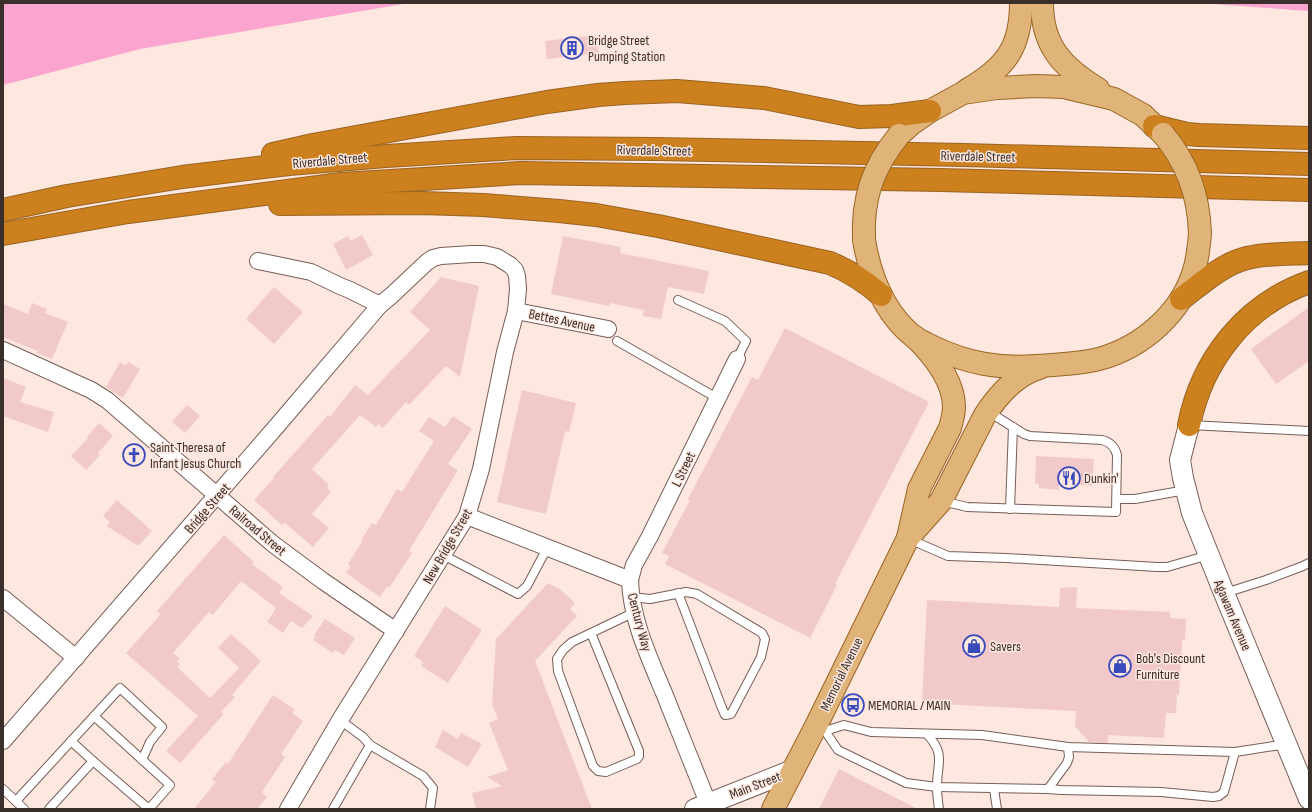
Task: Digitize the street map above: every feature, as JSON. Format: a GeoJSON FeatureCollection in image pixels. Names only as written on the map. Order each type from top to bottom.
{"type":"FeatureCollection","features":[{"type":"Feature","properties":{"kind":"highway"},"geometry":{"type":"LineString","coordinates":[[182,177],[313,145],[533,104],[598,95],[677,91],[729,94],[770,99],[860,117],[892,116],[930,111]]}},
{"type":"Feature","properties":{"kind":"highway"},"geometry":{"type":"LineString","coordinates":[[1158,130],[1200,135],[1309,138]]}},
{"type":"Feature","properties":{"kind":"highway","name":"Riverdale Street"},"geometry":{"type":"LineString","coordinates":[[3,210],[67,196],[182,177],[289,164],[516,148],[655,149],[1309,164]]}},
{"type":"Feature","properties":{"kind":"highway","name":"Riverdale Street"},"geometry":{"type":"LineString","coordinates":[[3,234],[128,212],[341,184],[522,174],[940,180],[1309,190]]}},
{"type":"Feature","properties":{"kind":"highway"},"geometry":{"type":"LineString","coordinates":[[177,206],[422,203],[521,208],[596,215],[658,226],[830,263],[841,267],[860,278],[881,295]]}},
{"type":"Feature","properties":{"kind":"highway"},"geometry":{"type":"LineString","coordinates":[[1181,299],[1209,277],[1240,260],[1266,256],[1309,253]]}},
{"type":"Feature","properties":{"kind":"highway"},"geometry":{"type":"LineString","coordinates":[[1189,425],[1194,404],[1203,379],[1219,351],[1228,340],[1246,320],[1267,303],[1289,290],[1309,282]]}},
{"type":"Feature","properties":{"kind":"main road","name":"Memorial Avenue"},"geometry":{"type":"LineString","coordinates":[[773,809],[793,770],[820,728],[908,538],[918,489],[950,428],[954,413],[951,390],[942,372],[930,354],[892,312],[881,295],[872,274],[864,240],[865,208],[870,185],[879,163],[899,135],[910,124],[991,75],[1002,64],[1013,47],[1020,29],[1021,3]]}},
{"type":"Feature","properties":{"kind":"main road"},"geometry":{"type":"LineString","coordinates":[[915,337],[949,354],[983,364],[1008,368],[1078,363],[1118,352],[1140,341],[1158,326],[1167,316],[1181,299],[1189,284],[1195,267],[1200,224],[1196,197],[1189,178],[1178,156],[1171,143],[1143,115],[1083,81],[1068,69],[1058,57],[1044,29],[1042,3]]}},
{"type":"Feature","properties":{"kind":"main road"},"geometry":{"type":"LineString","coordinates":[[963,93],[1011,87],[1051,86],[1075,89],[1114,99]]}},
{"type":"Feature","properties":{"kind":"main road","name":"Memorial Avenue"},"geometry":{"type":"LineString","coordinates":[[908,538],[941,501],[988,411],[999,396],[1018,379],[1029,372],[1046,366]]}},
{"type":"Feature","properties":{"kind":"street","name":"New Bridge Street"},"geometry":{"type":"LineString","coordinates":[[288,809],[340,720],[467,516],[481,468],[505,352],[516,311],[518,289],[517,276],[515,270],[504,261],[497,257],[484,254],[441,256],[430,260]]}},
{"type":"Feature","properties":{"kind":"street","name":"Bridge Street"},"geometry":{"type":"LineString","coordinates":[[3,741],[217,496],[380,305],[430,260]]}},
{"type":"Feature","properties":{"kind":"street"},"geometry":{"type":"LineString","coordinates":[[258,261],[311,272],[380,305]]}},
{"type":"Feature","properties":{"kind":"street","name":"Bettes Avenue"},"geometry":{"type":"LineString","coordinates":[[516,311],[613,335]]}},
{"type":"Feature","properties":{"kind":"street","name":"Railroad Street"},"geometry":{"type":"LineString","coordinates":[[3,350],[91,390],[107,400],[217,496],[289,556],[396,631]]}},
{"type":"Feature","properties":{"kind":"street","name":"L Street"},"geometry":{"type":"LineString","coordinates":[[630,580],[634,565],[650,536],[737,359]]}},
{"type":"Feature","properties":{"kind":"street","name":"Agawam Avenue"},"geometry":{"type":"LineString","coordinates":[[1189,425],[1180,460],[1192,513],[1309,799]]}},
{"type":"Feature","properties":{"kind":"street","name":"Century Way"},"geometry":{"type":"LineString","coordinates":[[467,516],[630,580],[633,604],[649,656],[702,806]]}},
{"type":"Feature","properties":{"kind":"street"},"geometry":{"type":"LineString","coordinates":[[3,598],[76,658]]}},
{"type":"Feature","properties":{"kind":"street","name":"Main Street"},"geometry":{"type":"LineString","coordinates":[[702,806],[793,770]]}},
{"type":"Feature","properties":{"kind":"lane"},"geometry":{"type":"LineString","coordinates":[[678,300],[725,321],[746,341],[737,359]]}},
{"type":"Feature","properties":{"kind":"lane"},"geometry":{"type":"LineString","coordinates":[[613,335],[718,398]]}},
{"type":"Feature","properties":{"kind":"lane"},"geometry":{"type":"LineString","coordinates":[[941,501],[968,507],[1116,512],[1117,455],[1115,449],[1110,443],[1102,440],[1030,436],[1024,434],[988,411]]}},
{"type":"Feature","properties":{"kind":"lane"},"geometry":{"type":"LineString","coordinates":[[1189,425],[1309,431]]}},
{"type":"Feature","properties":{"kind":"lane"},"geometry":{"type":"LineString","coordinates":[[1010,509],[1013,427]]}},
{"type":"Feature","properties":{"kind":"lane"},"geometry":{"type":"LineString","coordinates":[[1116,499],[1135,499],[1186,490]]}},
{"type":"Feature","properties":{"kind":"lane"},"geometry":{"type":"LineString","coordinates":[[908,538],[948,556],[1006,558],[1157,568],[1167,567],[1209,556]]}},
{"type":"Feature","properties":{"kind":"lane"},"geometry":{"type":"LineString","coordinates":[[443,555],[518,594],[527,586],[547,548]]}},
{"type":"Feature","properties":{"kind":"lane"},"geometry":{"type":"LineString","coordinates":[[1224,593],[1266,580],[1309,563]]}},
{"type":"Feature","properties":{"kind":"lane"},"geometry":{"type":"LineString","coordinates":[[591,633],[639,751],[639,756],[637,759],[606,772],[598,771],[593,766],[558,671],[557,659],[563,650],[572,642],[591,633],[633,604],[650,599],[678,593],[686,592],[697,594],[762,633],[765,639],[761,657],[730,714],[726,714],[722,708],[678,593]]}},
{"type":"Feature","properties":{"kind":"lane"},"geometry":{"type":"LineString","coordinates":[[16,801],[120,688],[162,727],[150,742],[142,760]]}},
{"type":"Feature","properties":{"kind":"lane"},"geometry":{"type":"LineString","coordinates":[[71,741],[149,809],[170,785],[94,716]]}},
{"type":"Feature","properties":{"kind":"lane"},"geometry":{"type":"LineString","coordinates":[[340,720],[363,736],[370,745],[423,776],[433,788],[430,809]]}},
{"type":"Feature","properties":{"kind":"lane"},"geometry":{"type":"LineString","coordinates":[[820,728],[844,725],[871,732],[982,735],[1068,747],[1235,752],[1287,744]]}},
{"type":"Feature","properties":{"kind":"lane"},"geometry":{"type":"LineString","coordinates":[[820,728],[841,752],[906,783],[937,788],[1048,788],[1061,790],[1161,792],[1212,797],[1219,796],[1224,792],[1235,752]]}},
{"type":"Feature","properties":{"kind":"lane"},"geometry":{"type":"LineString","coordinates":[[927,734],[936,744],[940,754],[937,788],[939,809]]}},
{"type":"Feature","properties":{"kind":"lane"},"geometry":{"type":"LineString","coordinates":[[334,809],[370,745]]}},
{"type":"Feature","properties":{"kind":"lane"},"geometry":{"type":"LineString","coordinates":[[1048,788],[1067,763],[1069,757],[1068,747]]}},
{"type":"Feature","properties":{"kind":"lane"},"geometry":{"type":"LineString","coordinates":[[49,809],[93,761]]}},
{"type":"Feature","properties":{"kind":"lane"},"geometry":{"type":"LineString","coordinates":[[3,789],[24,809]]}},
{"type":"Feature","properties":{"kind":"lane"},"geometry":{"type":"LineString","coordinates":[[994,789],[997,809]]}},
{"type":"Feature","properties":{"kind":"shaded area"},"geometry":{"type":"Polygon","coordinates":[[[3,3],[409,3],[140,49],[3,85],[3,3]]]}},
{"type":"Feature","properties":{"kind":"shaded area"},"geometry":{"type":"Polygon","coordinates":[[[1199,3],[1309,3],[1309,11],[1199,3]]]}},
{"type":"Feature","properties":{"kind":"building","name":"Bridge Street Pumping Station"},"geometry":{"type":"Polygon","coordinates":[[[596,35],[599,53],[547,59],[545,41],[596,35]]]}},
{"type":"Feature","properties":{"kind":"building"},"geometry":{"type":"Polygon","coordinates":[[[362,235],[373,255],[346,270],[333,244],[348,236],[351,241],[362,235]]]}},
{"type":"Feature","properties":{"kind":"building"},"geometry":{"type":"Polygon","coordinates":[[[563,236],[621,247],[620,253],[709,271],[704,294],[668,287],[661,319],[643,316],[644,310],[610,303],[609,306],[551,294],[563,236]]]}},
{"type":"Feature","properties":{"kind":"building"},"geometry":{"type":"Polygon","coordinates":[[[441,277],[479,286],[460,377],[446,366],[409,405],[406,402],[383,428],[378,424],[376,427],[360,415],[312,469],[329,485],[327,488],[331,492],[312,514],[329,528],[313,547],[284,522],[282,525],[254,500],[328,415],[330,417],[355,385],[368,395],[430,330],[410,312],[441,277]]]}},
{"type":"Feature","properties":{"kind":"building"},"geometry":{"type":"Polygon","coordinates":[[[274,287],[303,312],[274,344],[246,319],[274,287]]]}},
{"type":"Feature","properties":{"kind":"building"},"geometry":{"type":"Polygon","coordinates":[[[32,303],[47,309],[45,313],[68,322],[52,359],[37,353],[38,351],[3,337],[3,304],[28,314],[32,303]]]}},
{"type":"Feature","properties":{"kind":"building"},"geometry":{"type":"Polygon","coordinates":[[[1309,307],[1309,361],[1276,384],[1251,349],[1309,307]]]}},
{"type":"Feature","properties":{"kind":"building"},"geometry":{"type":"Polygon","coordinates":[[[785,328],[929,402],[835,584],[837,585],[810,638],[665,564],[669,556],[662,553],[690,500],[688,499],[752,377],[758,380],[785,328]]]}},
{"type":"Feature","properties":{"kind":"building"},"geometry":{"type":"Polygon","coordinates":[[[120,362],[125,366],[128,362],[140,369],[123,398],[106,387],[120,362]]]}},
{"type":"Feature","properties":{"kind":"building"},"geometry":{"type":"Polygon","coordinates":[[[3,378],[26,387],[20,402],[54,412],[48,432],[3,416],[3,378]]]}},
{"type":"Feature","properties":{"kind":"building"},"geometry":{"type":"Polygon","coordinates":[[[522,390],[576,403],[569,432],[565,431],[546,514],[497,502],[522,390]]]}},
{"type":"Feature","properties":{"kind":"building"},"geometry":{"type":"Polygon","coordinates":[[[187,405],[200,416],[185,433],[172,422],[187,405]]]}},
{"type":"Feature","properties":{"kind":"building"},"geometry":{"type":"Polygon","coordinates":[[[453,416],[472,429],[448,464],[458,470],[409,551],[412,553],[389,588],[387,586],[380,597],[346,573],[351,566],[348,564],[372,523],[376,525],[397,489],[402,492],[434,441],[419,431],[429,417],[445,427],[453,416]]]}},
{"type":"Feature","properties":{"kind":"building"},"geometry":{"type":"Polygon","coordinates":[[[99,423],[113,436],[98,453],[100,455],[86,470],[71,456],[88,438],[87,437],[99,423]]]}},
{"type":"Feature","properties":{"kind":"building"},"geometry":{"type":"Polygon","coordinates":[[[1036,456],[1094,459],[1092,486],[1059,483],[1059,490],[1039,488],[1039,484],[1035,483],[1036,456]]]}},
{"type":"Feature","properties":{"kind":"building"},"geometry":{"type":"Polygon","coordinates":[[[117,500],[152,531],[138,546],[107,526],[110,522],[103,516],[117,500]]]}},
{"type":"Feature","properties":{"kind":"building"},"geometry":{"type":"Polygon","coordinates":[[[224,535],[254,562],[252,564],[283,587],[279,593],[313,616],[302,628],[291,621],[283,633],[267,622],[276,608],[241,581],[213,615],[209,612],[173,653],[180,659],[177,661],[180,664],[177,667],[210,698],[239,668],[218,648],[231,634],[261,661],[232,695],[235,697],[221,712],[224,714],[180,763],[166,751],[198,716],[126,653],[161,614],[157,611],[224,535]]]}},
{"type":"Feature","properties":{"kind":"building"},"geometry":{"type":"Polygon","coordinates":[[[548,583],[561,590],[575,603],[570,609],[577,616],[535,661],[592,809],[476,809],[472,793],[502,786],[487,777],[508,770],[489,723],[498,719],[492,704],[496,639],[548,583]]]}},
{"type":"Feature","properties":{"kind":"building"},"geometry":{"type":"Polygon","coordinates":[[[1077,587],[1076,608],[1170,612],[1170,618],[1186,619],[1185,640],[1182,640],[1179,695],[1177,695],[1176,713],[1166,713],[1164,738],[1108,735],[1108,743],[1089,742],[1075,726],[1076,711],[922,703],[927,600],[1059,607],[1060,588],[1077,587]]]}},
{"type":"Feature","properties":{"kind":"building"},"geometry":{"type":"Polygon","coordinates":[[[445,606],[482,630],[448,683],[421,666],[423,662],[414,656],[445,606]]]}},
{"type":"Feature","properties":{"kind":"building"},"geometry":{"type":"Polygon","coordinates":[[[325,619],[355,638],[344,655],[335,650],[333,653],[313,640],[316,636],[314,635],[325,619]]]}},
{"type":"Feature","properties":{"kind":"building"},"geometry":{"type":"Polygon","coordinates":[[[273,695],[295,710],[292,713],[303,721],[281,754],[285,757],[262,792],[267,797],[257,809],[194,809],[216,782],[212,779],[226,762],[228,764],[273,695]]]}},
{"type":"Feature","properties":{"kind":"building"},"geometry":{"type":"Polygon","coordinates":[[[443,730],[458,739],[461,733],[482,744],[468,767],[435,747],[443,730]]]}},
{"type":"Feature","properties":{"kind":"building"},"geometry":{"type":"Polygon","coordinates":[[[839,769],[918,809],[819,809],[839,769]]]}},
{"type":"Feature","properties":{"kind":"place","name":"Bridge Street Pumping Station"},"geometry":{"type":"Point","coordinates":[572,48]}},
{"type":"Feature","properties":{"kind":"place","name":"Saint Theresa of Infant Jesus Church"},"geometry":{"type":"Point","coordinates":[134,455]}},
{"type":"Feature","properties":{"kind":"place","name":"Dunkin'"},"geometry":{"type":"Point","coordinates":[1069,478]}},
{"type":"Feature","properties":{"kind":"place","name":"Savers"},"geometry":{"type":"Point","coordinates":[974,646]}},
{"type":"Feature","properties":{"kind":"place","name":"Bob's Discount Furniture"},"geometry":{"type":"Point","coordinates":[1120,666]}},
{"type":"Feature","properties":{"kind":"place","name":"MEMORIAL / MAIN"},"geometry":{"type":"Point","coordinates":[853,705]}}]}
